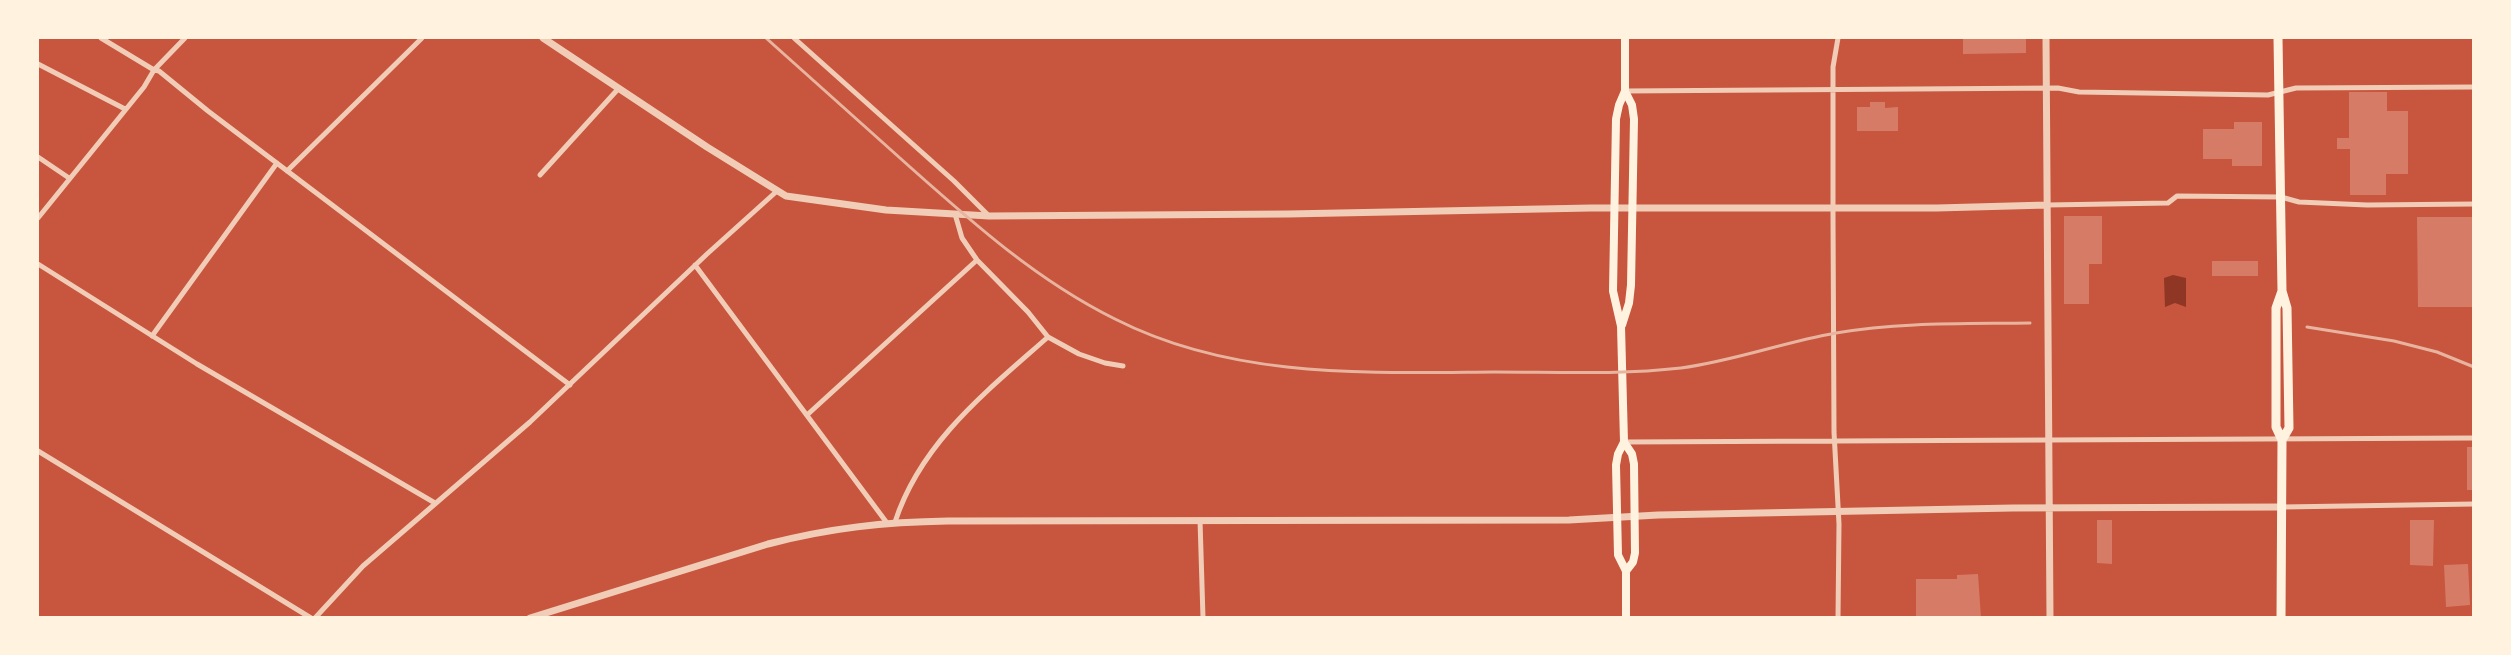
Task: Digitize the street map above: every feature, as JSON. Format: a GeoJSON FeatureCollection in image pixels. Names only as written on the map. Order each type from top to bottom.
{"type":"FeatureCollection","features":[{"type":"Feature","properties":{"kind":"main road"},"geometry":{"type":"LineString","coordinates":[[1625,38],[1625,91],[1616,119],[1613,291],[1621,326],[1624,442],[1618,454],[1617,465],[1618,555],[1626,571],[1626,618]]}},
{"type":"Feature","properties":{"kind":"main road"},"geometry":{"type":"LineString","coordinates":[[2278,38],[2282,291],[2287,308],[2289,428],[2282,440],[2281,618]]}},
{"type":"Feature","properties":{"kind":"main road"},"geometry":{"type":"LineString","coordinates":[[1621,326],[1629,303],[1631,285],[1634,118],[1632,105],[1625,91]]}},
{"type":"Feature","properties":{"kind":"main road"},"geometry":{"type":"LineString","coordinates":[[1624,442],[1632,454],[1634,464],[1635,517],[1635,553],[1633,562],[1626,571]]}},
{"type":"Feature","properties":{"kind":"street"},"geometry":{"type":"LineString","coordinates":[[101,38],[159,71],[570,385]]}},
{"type":"Feature","properties":{"kind":"street"},"geometry":{"type":"LineString","coordinates":[[38,218],[144,87],[154,70],[185,38]]}},
{"type":"Feature","properties":{"kind":"street"},"geometry":{"type":"LineString","coordinates":[[287,171],[422,38]]}},
{"type":"Feature","properties":{"kind":"street"},"geometry":{"type":"LineString","coordinates":[[543,38],[786,196],[886,210],[989,216],[1288,214],[1613,208],[1937,208],[2168,203],[2177,196],[2281,197],[2314,203],[2474,204]]}},
{"type":"Feature","properties":{"kind":"street"},"geometry":{"type":"LineString","coordinates":[[794,38],[954,181],[989,216]]}},
{"type":"Feature","properties":{"kind":"street"},"geometry":{"type":"LineString","coordinates":[[1838,38],[1834,49],[1833,207],[1834,441],[1839,524],[1839,618]]}},
{"type":"Feature","properties":{"kind":"street"},"geometry":{"type":"LineString","coordinates":[[2046,38],[2050,618]]}},
{"type":"Feature","properties":{"kind":"street"},"geometry":{"type":"LineString","coordinates":[[38,64],[124,110]]}},
{"type":"Feature","properties":{"kind":"street"},"geometry":{"type":"LineString","coordinates":[[1625,91],[2046,88],[2079,92],[2268,95],[2296,88],[2474,87]]}},
{"type":"Feature","properties":{"kind":"street"},"geometry":{"type":"LineString","coordinates":[[540,175],[620,88]]}},
{"type":"Feature","properties":{"kind":"street"},"geometry":{"type":"LineString","coordinates":[[38,157],[69,178]]}},
{"type":"Feature","properties":{"kind":"street"},"geometry":{"type":"LineString","coordinates":[[152,336],[277,163]]}},
{"type":"Feature","properties":{"kind":"street"},"geometry":{"type":"LineString","coordinates":[[38,451],[313,618],[363,566],[530,422],[695,265],[777,191]]}},
{"type":"Feature","properties":{"kind":"street"},"geometry":{"type":"LineString","coordinates":[[955,214],[962,238],[977,260],[1028,312],[1048,337],[1079,354],[1105,363],[1123,366]]}},
{"type":"Feature","properties":{"kind":"street"},"geometry":{"type":"LineString","coordinates":[[807,415],[977,260]]}},
{"type":"Feature","properties":{"kind":"street"},"geometry":{"type":"LineString","coordinates":[[38,264],[152,336],[435,503]]}},
{"type":"Feature","properties":{"kind":"street"},"geometry":{"type":"LineString","coordinates":[[695,265],[886,523]]}},
{"type":"Feature","properties":{"kind":"street"},"geometry":{"type":"LineString","coordinates":[[896,522],[904,494],[936,443],[966,410],[1048,337]]}},
{"type":"Feature","properties":{"kind":"street"},"geometry":{"type":"LineString","coordinates":[[1624,442],[2474,438]]}},
{"type":"Feature","properties":{"kind":"street"},"geometry":{"type":"LineString","coordinates":[[530,618],[768,544],[800,536],[896,522],[1618,518],[2050,508],[2474,504]]}},
{"type":"Feature","properties":{"kind":"street"},"geometry":{"type":"LineString","coordinates":[[1200,520],[1203,618]]}},
{"type":"Feature","properties":{"kind":"shaded area"},"geometry":{"type":"Polygon","coordinates":[[[2173,275],[2186,278],[2186,307],[2175,303],[2165,307],[2164,278],[2173,275]]]}},
{"type":"Feature","properties":{"kind":"building"},"geometry":{"type":"Polygon","coordinates":[[[1963,38],[2026,38],[2026,53],[1963,54],[1963,38]]]}},
{"type":"Feature","properties":{"kind":"building"},"geometry":{"type":"Polygon","coordinates":[[[2349,92],[2387,92],[2387,111],[2408,111],[2408,174],[2386,174],[2386,195],[2350,195],[2350,149],[2337,149],[2337,138],[2349,138],[2349,92]]]}},
{"type":"Feature","properties":{"kind":"building"},"geometry":{"type":"Polygon","coordinates":[[[1870,102],[1885,102],[1885,108],[1898,107],[1898,131],[1857,131],[1857,107],[1870,107],[1870,102]]]}},
{"type":"Feature","properties":{"kind":"building"},"geometry":{"type":"Polygon","coordinates":[[[2234,122],[2262,122],[2262,166],[2232,166],[2232,159],[2203,159],[2203,129],[2234,129],[2234,122]]]}},
{"type":"Feature","properties":{"kind":"building"},"geometry":{"type":"Polygon","coordinates":[[[2064,216],[2102,216],[2102,264],[2089,264],[2089,304],[2064,304],[2064,216]]]}},
{"type":"Feature","properties":{"kind":"building"},"geometry":{"type":"Polygon","coordinates":[[[2417,217],[2474,217],[2474,307],[2418,307],[2417,217]]]}},
{"type":"Feature","properties":{"kind":"building"},"geometry":{"type":"Polygon","coordinates":[[[2212,261],[2258,261],[2258,276],[2212,276],[2212,261]]]}},
{"type":"Feature","properties":{"kind":"building"},"geometry":{"type":"Polygon","coordinates":[[[2467,447],[2474,447],[2474,490],[2467,490],[2467,447]]]}},
{"type":"Feature","properties":{"kind":"building"},"geometry":{"type":"Polygon","coordinates":[[[2097,520],[2112,520],[2112,564],[2097,563],[2097,520]]]}},
{"type":"Feature","properties":{"kind":"building"},"geometry":{"type":"Polygon","coordinates":[[[2410,520],[2434,520],[2433,566],[2410,565],[2410,520]]]}},
{"type":"Feature","properties":{"kind":"building"},"geometry":{"type":"Polygon","coordinates":[[[2468,564],[2470,605],[2446,607],[2444,565],[2468,564]]]}},
{"type":"Feature","properties":{"kind":"building"},"geometry":{"type":"Polygon","coordinates":[[[1978,574],[1981,618],[1916,618],[1916,579],[1957,579],[1957,575],[1978,574]]]}},
{"type":"Feature","properties":{"kind":"railway"},"geometry":{"type":"LineString","coordinates":[[766,38],[958,209],[1033,269],[1059,287],[1115,319],[1160,339],[1206,353],[1300,368],[1349,371],[1397,373],[1634,372],[1701,365],[1860,329],[1933,324],[2030,323]]}},
{"type":"Feature","properties":{"kind":"railway"},"geometry":{"type":"LineString","coordinates":[[2307,327],[2394,341],[2437,352],[2474,367]]}}]}
